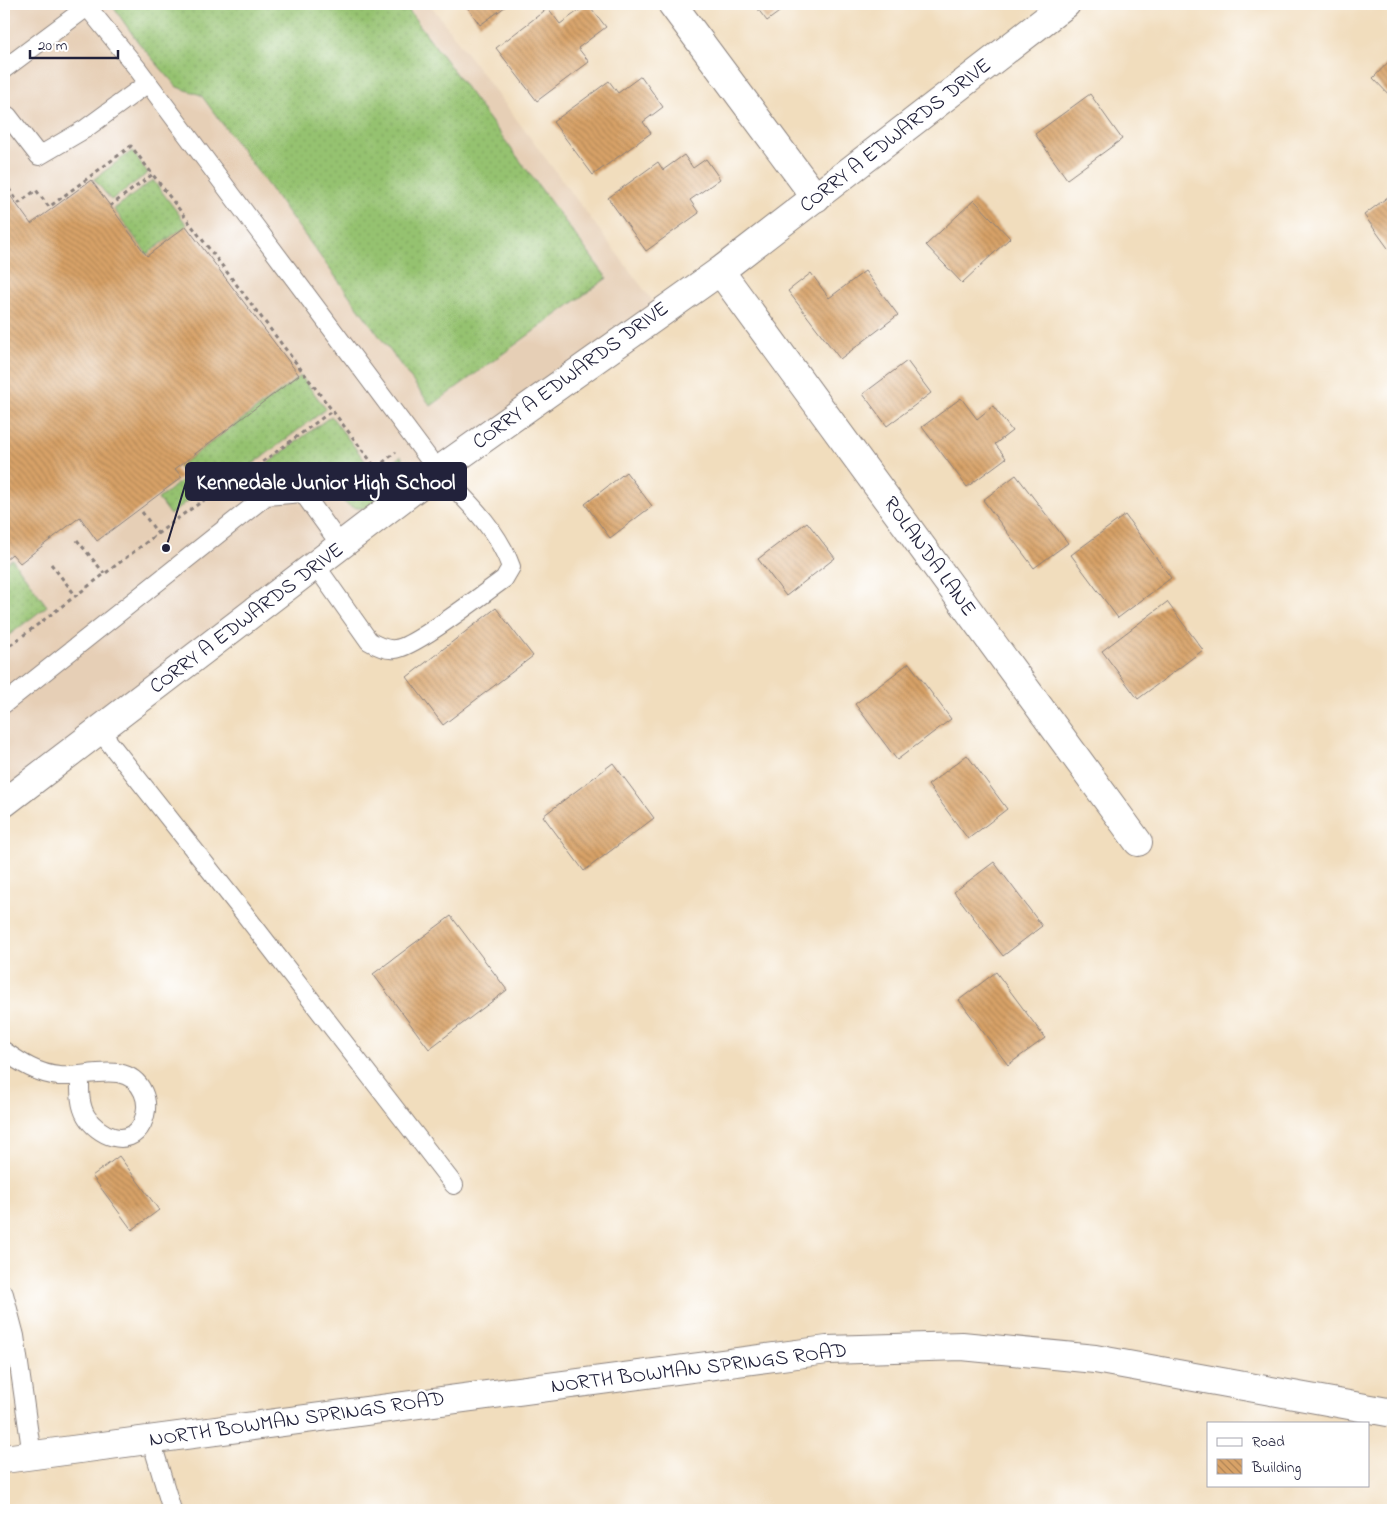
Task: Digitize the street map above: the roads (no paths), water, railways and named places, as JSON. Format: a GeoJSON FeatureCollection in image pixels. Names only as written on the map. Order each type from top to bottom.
{"type":"FeatureCollection","features":[{"type":"Feature","properties":{"kind":"street"},"geometry":{"type":"LineString","coordinates":[[672,4],[816,198]]}},
{"type":"Feature","properties":{"kind":"street","name":"CORRY A EDWARDS DRIVE"},"geometry":{"type":"LineString","coordinates":[[4,804],[342,547],[438,471],[720,271],[1066,4]]}},
{"type":"Feature","properties":{"kind":"street","name":"ROLANDA LANE"},"geometry":{"type":"LineString","coordinates":[[720,271],[1138,842]]}},
{"type":"Feature","properties":{"kind":"street","name":"NORTH BOWMAN SPRINGS ROAD"},"geometry":{"type":"LineString","coordinates":[[4,1459],[827,1350],[962,1346],[1095,1359],[1393,1413]]}},
{"type":"Feature","properties":{"kind":"lane"},"geometry":{"type":"LineString","coordinates":[[4,69],[86,5],[148,83],[438,471],[488,524],[506,553],[511,567],[504,579],[414,642],[396,650],[380,647],[369,641],[316,566]]}},
{"type":"Feature","properties":{"kind":"lane"},"geometry":{"type":"LineString","coordinates":[[4,114],[8,116],[40,156],[85,129],[148,83]]}},
{"type":"Feature","properties":{"kind":"lane"},"geometry":{"type":"LineString","coordinates":[[4,704],[266,496],[303,493],[342,547]]}},
{"type":"Feature","properties":{"kind":"lane"},"geometry":{"type":"LineString","coordinates":[[100,731],[240,908],[454,1185]]}},
{"type":"Feature","properties":{"kind":"lane"},"geometry":{"type":"LineString","coordinates":[[4,1051],[24,1065],[41,1072],[59,1076],[80,1075]]}},
{"type":"Feature","properties":{"kind":"lane"},"geometry":{"type":"LineString","coordinates":[[4,1294],[15,1336],[32,1456]]}},
{"type":"Feature","properties":{"kind":"lane"},"geometry":{"type":"LineString","coordinates":[[151,1440],[172,1510]]}},
{"type":"Feature","properties":{"kind":"place","name":"Kennedale Junior High School"},"geometry":{"type":"Point","coordinates":[166,548]}}]}
